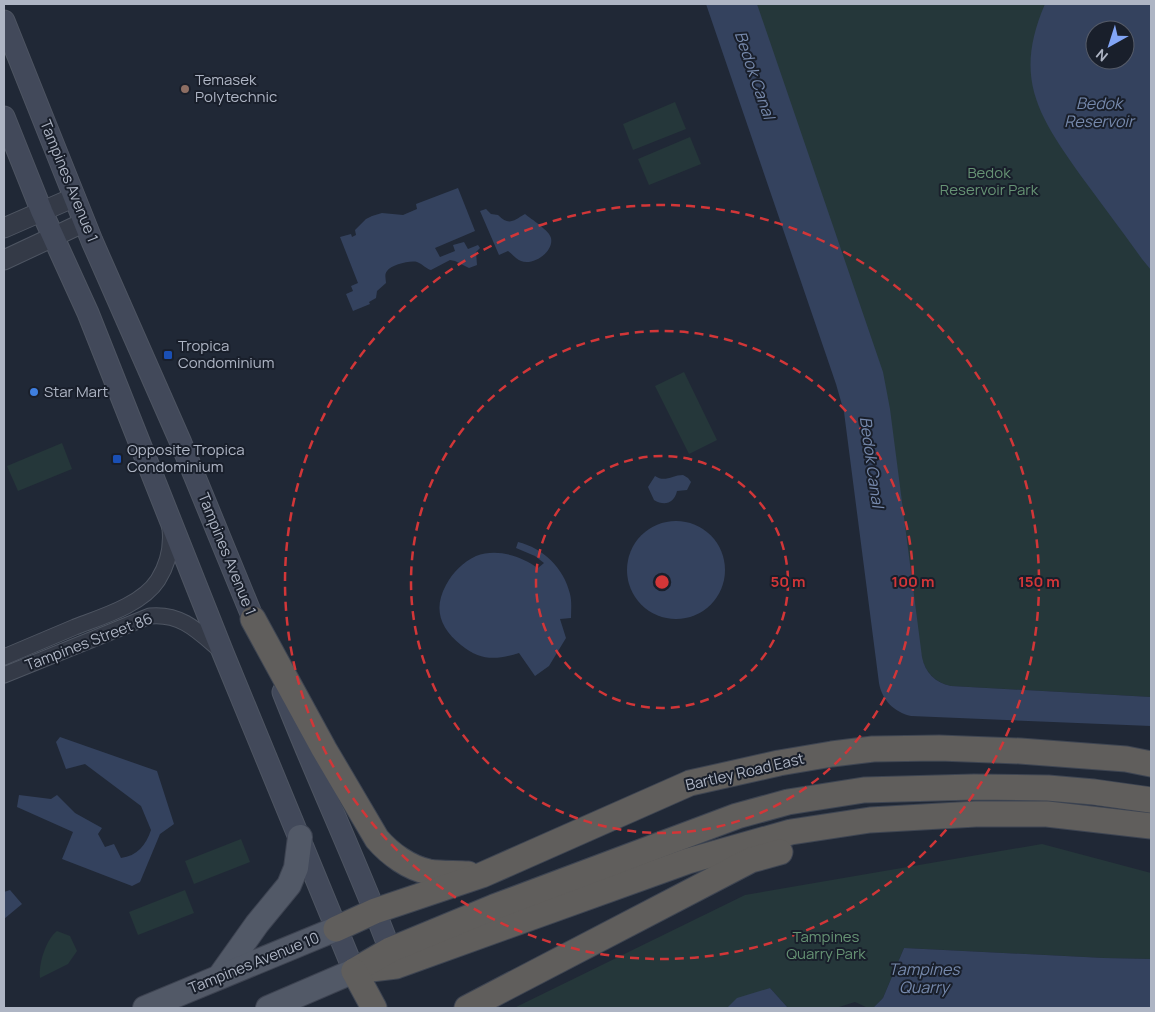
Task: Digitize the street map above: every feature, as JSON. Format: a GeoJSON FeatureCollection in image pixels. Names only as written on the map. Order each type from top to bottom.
{"type":"FeatureCollection","features":[{"type":"Feature","properties":{"kind":"highway"},"geometry":{"type":"LineString","coordinates":[[253,619],[324,749],[377,839],[386,850],[401,860],[428,872],[482,875]]}},
{"type":"Feature","properties":{"kind":"highway","name":"Bartley Road East"},"geometry":{"type":"LineString","coordinates":[[336,929],[374,911],[482,875],[690,783],[779,763],[873,749],[948,748],[1116,758],[1151,764]]}},
{"type":"Feature","properties":{"kind":"highway"},"geometry":{"type":"LineString","coordinates":[[354,971],[390,950],[494,907],[719,823],[788,802],[864,790],[974,788],[1048,788],[1151,800]]}},
{"type":"Feature","properties":{"kind":"highway"},"geometry":{"type":"LineString","coordinates":[[354,971],[396,966],[688,861],[791,832],[870,820],[976,814],[1047,814],[1151,826]]}},
{"type":"Feature","properties":{"kind":"highway"},"geometry":{"type":"LineString","coordinates":[[467,1008],[751,860],[869,830],[976,814]]}},
{"type":"Feature","properties":{"kind":"highway"},"geometry":{"type":"LineString","coordinates":[[354,971],[374,1008]]}},
{"type":"Feature","properties":{"kind":"main road","name":"Tampines Avenue 1"},"geometry":{"type":"LineString","coordinates":[[4,21],[85,222],[188,458],[312,764],[390,950]]}},
{"type":"Feature","properties":{"kind":"main road"},"geometry":{"type":"LineString","coordinates":[[4,117],[42,212],[103,351],[223,653],[354,971],[268,1008]]}},
{"type":"Feature","properties":{"kind":"main road"},"geometry":{"type":"LineString","coordinates":[[103,351],[108,340],[114,335],[122,333],[134,336]]}},
{"type":"Feature","properties":{"kind":"main road"},"geometry":{"type":"LineString","coordinates":[[220,976],[257,924],[289,885],[296,868],[300,837]]}},
{"type":"Feature","properties":{"kind":"main road","name":"Tampines Avenue 10"},"geometry":{"type":"LineString","coordinates":[[144,1008],[336,929]]}},
{"type":"Feature","properties":{"kind":"street"},"geometry":{"type":"LineString","coordinates":[[4,228],[75,197]]}},
{"type":"Feature","properties":{"kind":"street"},"geometry":{"type":"LineString","coordinates":[[4,260],[85,222]]}},
{"type":"Feature","properties":{"kind":"street","name":"Tampines Street 86"},"geometry":{"type":"LineString","coordinates":[[4,656],[122,608],[142,596],[157,582],[168,561],[171,544],[170,520]]}},
{"type":"Feature","properties":{"kind":"street","name":"Tampines Street 86"},"geometry":{"type":"LineString","coordinates":[[4,675],[147,617],[162,615],[174,617],[194,627],[223,653]]}},
{"type":"Feature","properties":{"kind":"green space","name":"Bedok Reservoir Park"},"geometry":{"type":"Polygon","coordinates":[[[757,4],[1151,4],[1151,697],[951,686],[941,683],[928,671],[923,662],[757,4]]]}},
{"type":"Feature","properties":{"kind":"green space"},"geometry":{"type":"Polygon","coordinates":[[[675,102],[686,129],[633,150],[623,124],[675,102]]]}},
{"type":"Feature","properties":{"kind":"green space"},"geometry":{"type":"Polygon","coordinates":[[[690,137],[701,164],[649,185],[638,159],[690,137]]]}},
{"type":"Feature","properties":{"kind":"green space"},"geometry":{"type":"Polygon","coordinates":[[[684,372],[717,440],[689,454],[655,386],[684,372]]]}},
{"type":"Feature","properties":{"kind":"green space"},"geometry":{"type":"Polygon","coordinates":[[[62,443],[72,469],[18,491],[7,466],[62,443]]]}},
{"type":"Feature","properties":{"kind":"green space"},"geometry":{"type":"Polygon","coordinates":[[[241,839],[250,862],[194,884],[185,861],[241,839]]]}},
{"type":"Feature","properties":{"kind":"green space","name":"Tampines Quarry Park"},"geometry":{"type":"Polygon","coordinates":[[[1042,844],[1151,873],[1151,959],[904,948],[883,998],[873,1008],[868,1008],[855,1002],[836,1008],[788,1008],[770,988],[727,1008],[514,1008],[745,895],[1042,844]]]}},
{"type":"Feature","properties":{"kind":"green space"},"geometry":{"type":"Polygon","coordinates":[[[185,890],[194,913],[138,935],[129,912],[185,890]]]}},
{"type":"Feature","properties":{"kind":"green space"},"geometry":{"type":"Polygon","coordinates":[[[57,931],[70,936],[77,951],[68,964],[40,978],[40,966],[44,953],[49,940],[57,931]]]}},
{"type":"Feature","properties":{"kind":"water","name":"Bedok Canal"},"geometry":{"type":"Polygon","coordinates":[[[706,4],[757,4],[883,372],[890,409],[922,657],[928,672],[940,682],[951,686],[1151,697],[1151,726],[911,716],[899,712],[886,700],[879,683],[844,412],[706,4]]]}},
{"type":"Feature","properties":{"kind":"water","name":"Bedok Reservoir"},"geometry":{"type":"Polygon","coordinates":[[[1045,4],[1151,4],[1151,270],[1081,176],[1053,134],[1042,114],[1035,95],[1031,75],[1031,54],[1036,30],[1045,4]]]}},
{"type":"Feature","properties":{"kind":"water"},"geometry":{"type":"Polygon","coordinates":[[[458,188],[475,231],[435,248],[440,257],[455,251],[453,245],[464,242],[468,249],[478,245],[480,248],[476,252],[477,265],[469,268],[450,260],[431,270],[417,262],[396,265],[387,271],[385,276],[386,283],[377,291],[376,298],[369,302],[370,304],[353,311],[346,294],[353,291],[351,286],[358,283],[340,237],[351,234],[352,237],[356,235],[355,230],[372,216],[382,213],[403,215],[417,209],[416,204],[458,188]]]}},
{"type":"Feature","properties":{"kind":"water"},"geometry":{"type":"Polygon","coordinates":[[[486,209],[491,214],[498,215],[508,221],[525,214],[550,235],[551,243],[546,253],[537,260],[526,262],[516,258],[508,251],[499,255],[480,211],[486,209]]]}},
{"type":"Feature","properties":{"kind":"water"},"geometry":{"type":"Polygon","coordinates":[[[683,475],[691,482],[687,490],[677,491],[674,499],[668,503],[654,500],[648,487],[655,476],[665,479],[683,475]]]}},
{"type":"Feature","properties":{"kind":"water"},"geometry":{"type":"Polygon","coordinates":[[[676,521],[695,524],[711,535],[722,551],[725,570],[722,589],[711,605],[695,616],[676,619],[657,616],[641,605],[630,589],[627,570],[630,551],[641,535],[657,524],[676,521]]]}},
{"type":"Feature","properties":{"kind":"water"},"geometry":{"type":"Polygon","coordinates":[[[518,542],[536,549],[551,560],[563,576],[571,600],[571,618],[560,619],[566,638],[549,666],[535,676],[519,653],[489,658],[468,650],[448,632],[439,610],[442,594],[449,580],[471,558],[484,554],[500,553],[524,560],[538,568],[544,563],[535,556],[516,548],[518,542]]]}},
{"type":"Feature","properties":{"kind":"water"},"geometry":{"type":"Polygon","coordinates":[[[60,737],[157,771],[174,824],[160,834],[140,882],[132,886],[62,859],[73,832],[17,807],[19,795],[51,799],[57,795],[75,813],[102,828],[98,834],[105,847],[114,844],[121,858],[132,855],[140,849],[146,840],[151,830],[141,806],[85,764],[66,769],[56,742],[60,737]]]}},
{"type":"Feature","properties":{"kind":"water"},"geometry":{"type":"Polygon","coordinates":[[[10,890],[22,904],[4,919],[4,892],[10,890]]]}},
{"type":"Feature","properties":{"kind":"water","name":"Tampines Quarry"},"geometry":{"type":"Polygon","coordinates":[[[904,948],[1151,959],[1151,1008],[873,1008],[883,998],[904,948]]]}},
{"type":"Feature","properties":{"kind":"water"},"geometry":{"type":"Polygon","coordinates":[[[770,988],[788,1008],[727,1008],[737,998],[770,988]]]}},
{"type":"Feature","properties":{"kind":"place","name":"Temasek Polytechnic"},"geometry":{"type":"Point","coordinates":[185,89]}},
{"type":"Feature","properties":{"kind":"place","name":"Tropica Condominium"},"geometry":{"type":"Point","coordinates":[168,355]}},
{"type":"Feature","properties":{"kind":"place","name":"Star Mart"},"geometry":{"type":"Point","coordinates":[34,392]}},
{"type":"Feature","properties":{"kind":"place","name":"Opposite Tropica Condominium"},"geometry":{"type":"Point","coordinates":[117,459]}}]}
